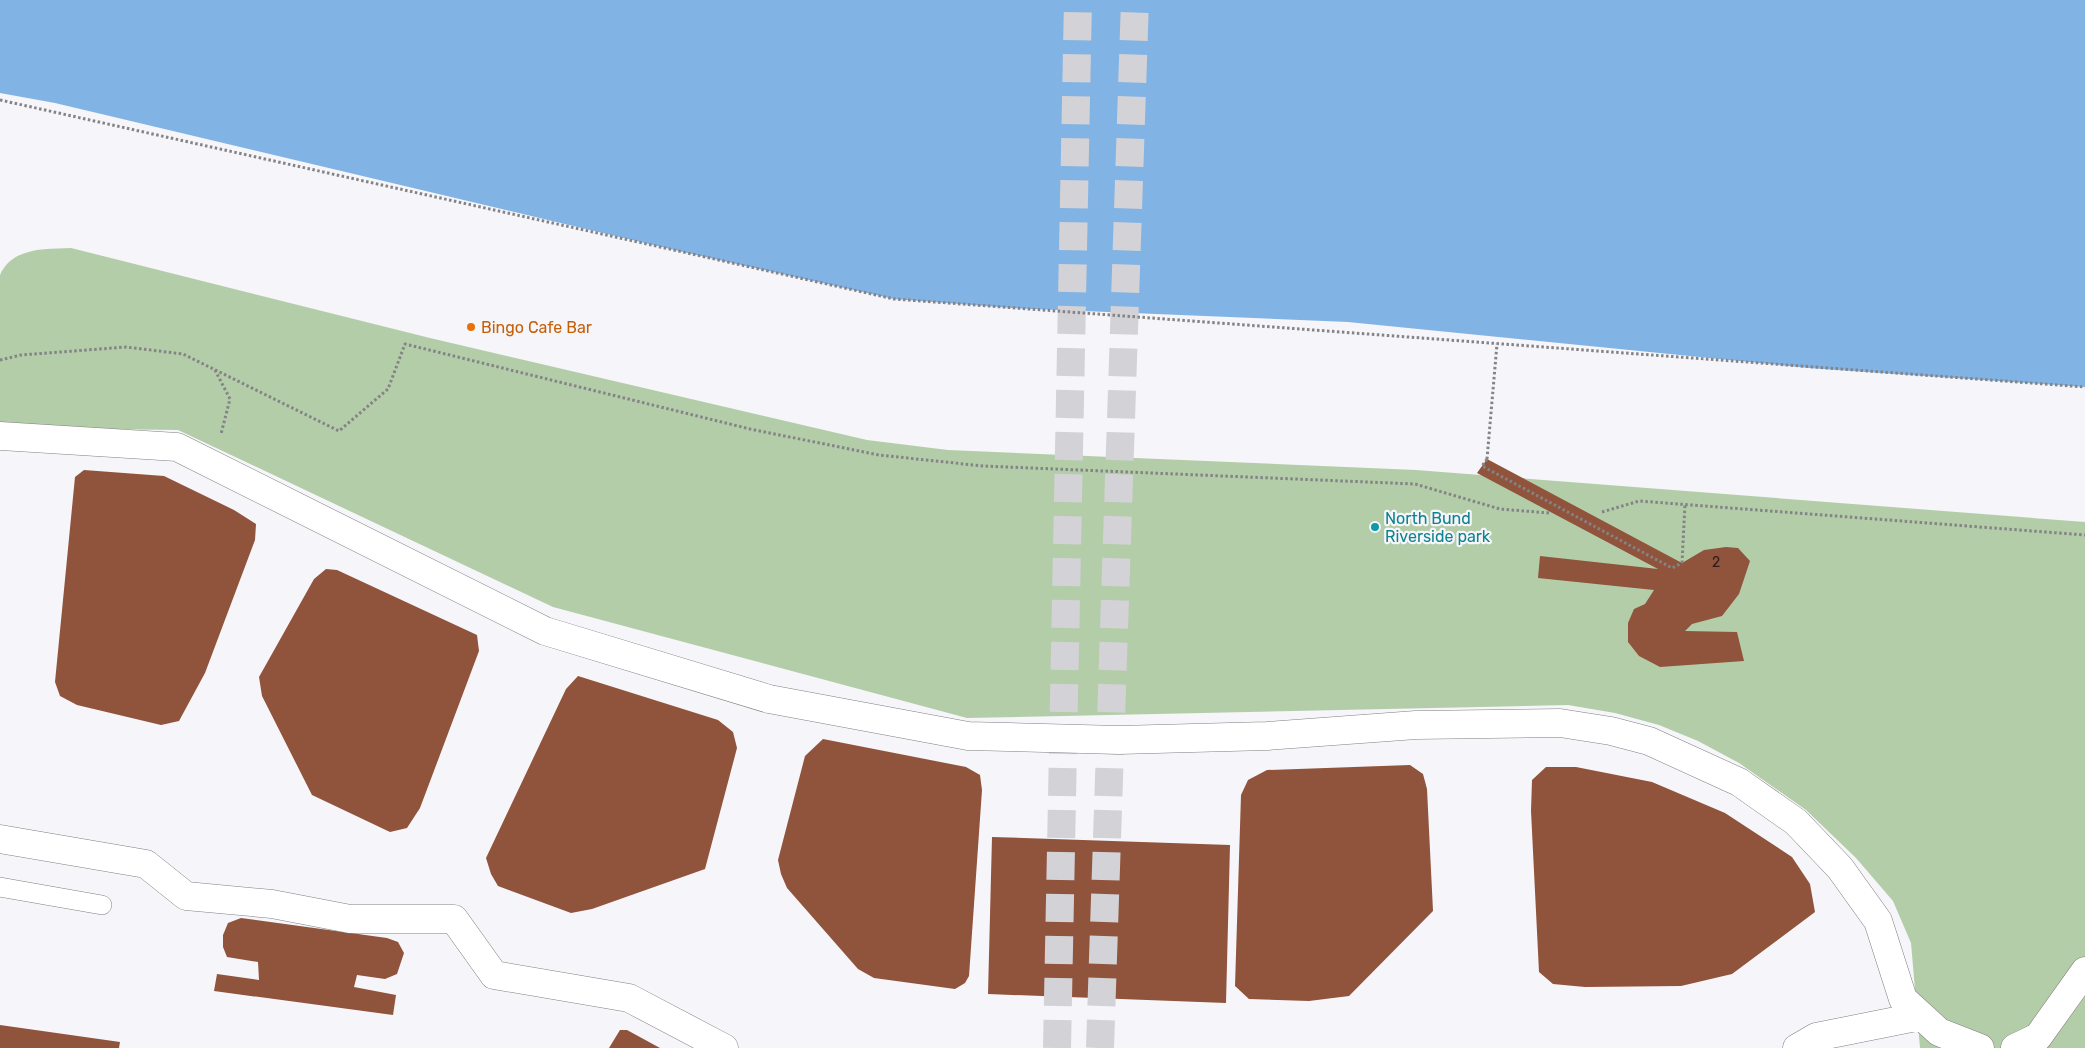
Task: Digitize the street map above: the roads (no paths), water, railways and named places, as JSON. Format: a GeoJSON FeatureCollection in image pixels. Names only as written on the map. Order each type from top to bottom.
{"type":"FeatureCollection","features":[{"type":"Feature","properties":{"kind":"street"},"geometry":{"type":"LineString","coordinates":[[0,436],[177,447],[545,631],[769,699],[968,736],[1120,740],[1266,736],[1416,725],[1560,723],[1611,731],[1650,741],[1739,782],[1796,822],[1840,868],[1878,921],[1903,999],[1939,1032],[1980,1048]]}},
{"type":"Feature","properties":{"kind":"street"},"geometry":{"type":"LineString","coordinates":[[0,839],[146,864],[186,896],[272,904],[350,919],[454,919],[494,974],[629,998],[724,1048]]}},
{"type":"Feature","properties":{"kind":"street"},"geometry":{"type":"LineString","coordinates":[[2032,1044],[2085,971]]}},
{"type":"Feature","properties":{"kind":"street"},"geometry":{"type":"LineString","coordinates":[[1797,1048],[1816,1037],[1922,1016]]}},
{"type":"Feature","properties":{"kind":"lane"},"geometry":{"type":"LineString","coordinates":[[0,887],[102,905]]}},
{"type":"Feature","properties":{"kind":"water"},"geometry":{"type":"Polygon","coordinates":[[[0,0],[2085,0],[2085,387],[1809,368],[1348,322],[1012,308],[894,299],[683,252],[55,103],[0,93],[0,0]]]}},
{"type":"Feature","properties":{"kind":"tunnel"},"geometry":{"type":"LineString","coordinates":[[1057,1048],[1078,0]]}},
{"type":"Feature","properties":{"kind":"tunnel"},"geometry":{"type":"LineString","coordinates":[[1100,1048],[1135,0]]}},
{"type":"Feature","properties":{"kind":"place","name":"Bingo Cafe Bar"},"geometry":{"type":"Point","coordinates":[471,327]}},
{"type":"Feature","properties":{"kind":"place","name":"North Bund Riverside park"},"geometry":{"type":"Point","coordinates":[1375,527]}}]}
